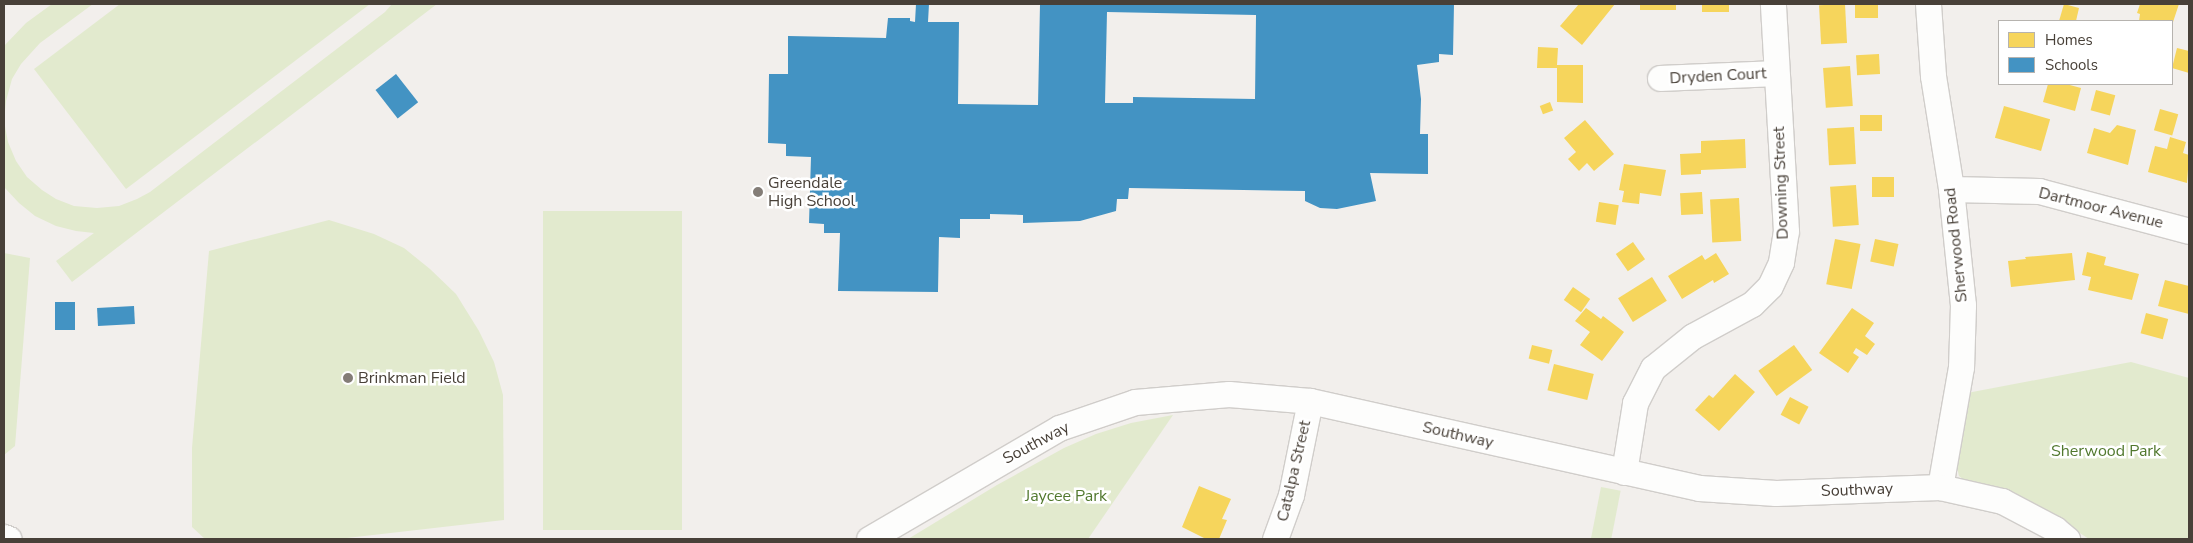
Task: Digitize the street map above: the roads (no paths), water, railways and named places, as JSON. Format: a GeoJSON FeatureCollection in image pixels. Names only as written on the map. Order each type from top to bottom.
{"type":"FeatureCollection","features":[{"type":"Feature","properties":{"kind":"street","name":"Downing Street"},"geometry":{"type":"LineString","coordinates":[[1624,472],[1634,403],[1653,368],[1693,336],[1752,304],[1770,286],[1781,262],[1786,231],[1773,4]]}},
{"type":"Feature","properties":{"kind":"street","name":"Sherwood Road"},"geometry":{"type":"LineString","coordinates":[[1928,4],[1934,76],[1951,189],[1963,305],[1961,367],[1940,486]]}},
{"type":"Feature","properties":{"kind":"street","name":"Dryden Court"},"geometry":{"type":"LineString","coordinates":[[1660,78],[1776,73]]}},
{"type":"Feature","properties":{"kind":"street","name":"Dartmoor Avenue"},"geometry":{"type":"LineString","coordinates":[[1951,189],[2039,191],[2189,231]]}},
{"type":"Feature","properties":{"kind":"street","name":"Southway"},"geometry":{"type":"LineString","coordinates":[[869,539],[1059,428],[1135,402],[1229,394],[1310,401],[1699,488],[1776,493],[1940,486],[2002,501],[2055,528],[2068,539]]}},
{"type":"Feature","properties":{"kind":"street","name":"Catalpa Street"},"geometry":{"type":"LineString","coordinates":[[1275,539],[1291,496],[1310,401]]}},
{"type":"Feature","properties":{"kind":"street"},"geometry":{"type":"LineString","coordinates":[[4,537],[9,539]]}},
{"type":"Feature","properties":{"kind":"place","name":"Greendale High School"},"geometry":{"type":"Point","coordinates":[758,192]}},
{"type":"Feature","properties":{"kind":"place","name":"Brinkman Field"},"geometry":{"type":"Point","coordinates":[348,378]}},
{"type":"Feature","properties":{"kind":"park label","name":"Sherwood Park"},"geometry":{"type":"Point","coordinates":[2106,451]}},
{"type":"Feature","properties":{"kind":"park label","name":"Jaycee Park"},"geometry":{"type":"Point","coordinates":[1066,496]}}]}
